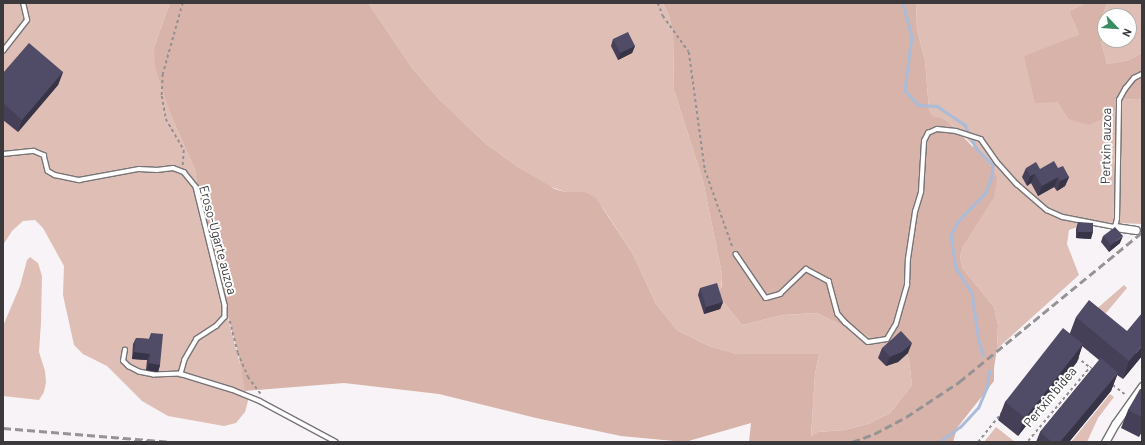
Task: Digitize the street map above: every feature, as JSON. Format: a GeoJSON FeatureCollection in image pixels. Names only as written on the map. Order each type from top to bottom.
{"type":"FeatureCollection","features":[{"type":"Feature","properties":{"kind":"street"},"geometry":{"type":"LineString","coordinates":[[1115,227],[1136,230]]}},
{"type":"Feature","properties":{"kind":"street"},"geometry":{"type":"LineString","coordinates":[[1105,442],[1142,386]]}},
{"type":"Feature","properties":{"kind":"street"},"geometry":{"type":"LineString","coordinates":[[1133,398],[1142,399]]}},
{"type":"Feature","properties":{"kind":"lane"},"geometry":{"type":"LineString","coordinates":[[3,51],[27,20],[23,3]]}},
{"type":"Feature","properties":{"kind":"lane","name":"Pertxin auzoa"},"geometry":{"type":"LineString","coordinates":[[1115,227],[1117,219],[1119,100],[1125,89],[1134,78],[1142,74]]}},
{"type":"Feature","properties":{"kind":"lane"},"geometry":{"type":"LineString","coordinates":[[736,254],[766,298],[780,294],[806,269],[829,282],[838,314],[868,342],[887,339],[896,324],[907,286],[909,251],[915,212],[921,192],[924,141],[928,133],[938,129],[963,133],[981,139],[997,162],[1017,184],[1047,210],[1063,217],[1115,227]]}},
{"type":"Feature","properties":{"kind":"lane"},"geometry":{"type":"LineString","coordinates":[[3,154],[34,151],[44,155],[48,171],[56,175],[79,180],[139,169],[157,170],[172,168],[181,171]]}},
{"type":"Feature","properties":{"kind":"lane","name":"Eroso-Ugarte auzoa"},"geometry":{"type":"LineString","coordinates":[[181,171],[196,187],[225,305],[225,317],[217,326],[197,339],[185,360],[181,374]]}},
{"type":"Feature","properties":{"kind":"lane"},"geometry":{"type":"LineString","coordinates":[[126,350],[123,361],[129,367],[139,372],[154,375],[181,374],[233,390],[260,402],[336,442]]}},
{"type":"Feature","properties":{"kind":"path"},"geometry":{"type":"LineString","coordinates":[[181,171],[184,163],[184,150],[166,119],[162,96],[163,74],[183,3]]}},
{"type":"Feature","properties":{"kind":"path"},"geometry":{"type":"LineString","coordinates":[[658,3],[663,16],[689,52],[705,170],[736,254]]}},
{"type":"Feature","properties":{"kind":"path"},"geometry":{"type":"LineString","coordinates":[[228,316],[238,353],[248,377],[263,397]]}},
{"type":"Feature","properties":{"kind":"path","name":"Pertxin bidea"},"geometry":{"type":"LineString","coordinates":[[1073,354],[1096,372]]}},
{"type":"Feature","properties":{"kind":"path","name":"Pertxin bidea"},"geometry":{"type":"LineString","coordinates":[[1028,441],[1090,367]]}},
{"type":"Feature","properties":{"kind":"path"},"geometry":{"type":"LineString","coordinates":[[1107,381],[1133,398]]}},
{"type":"Feature","properties":{"kind":"path"},"geometry":{"type":"LineString","coordinates":[[978,442],[1006,406]]}},
{"type":"Feature","properties":{"kind":"shaded area"},"geometry":{"type":"Polygon","coordinates":[[[3,3],[170,3],[154,47],[172,118],[195,170],[200,205],[241,368],[248,401],[245,412],[236,423],[224,426],[168,416],[142,401],[107,366],[83,354],[74,345],[63,295],[64,266],[43,228],[35,220],[23,221],[12,231],[3,245],[3,3]]]}},
{"type":"Feature","properties":{"kind":"shaded area"},"geometry":{"type":"Polygon","coordinates":[[[170,3],[368,3],[413,69],[439,99],[485,143],[518,167],[555,189],[565,192],[585,192],[596,198],[633,254],[656,304],[677,330],[709,346],[737,354],[819,354],[815,374],[811,437],[818,432],[844,430],[868,424],[890,413],[912,385],[909,360],[902,334],[878,342],[846,321],[841,325],[817,313],[783,315],[742,325],[721,299],[719,293],[722,286],[722,274],[703,181],[674,90],[673,32],[669,16],[663,3],[916,3],[917,30],[925,60],[929,110],[933,117],[942,118],[949,122],[991,166],[997,178],[994,197],[963,246],[960,257],[963,269],[994,307],[998,325],[994,381],[957,428],[953,442],[749,442],[751,423],[685,442],[621,436],[536,418],[439,394],[344,383],[245,391],[238,353],[216,273],[200,205],[195,170],[172,118],[155,67],[154,47],[170,3]]]}},
{"type":"Feature","properties":{"kind":"shaded area"},"geometry":{"type":"Polygon","coordinates":[[[368,3],[663,3],[669,16],[673,32],[674,90],[703,181],[722,274],[721,299],[742,325],[783,315],[817,313],[841,325],[846,321],[902,334],[909,360],[912,385],[890,413],[868,424],[844,430],[818,432],[811,438],[815,374],[819,354],[737,354],[709,346],[677,330],[656,304],[633,254],[603,208],[585,192],[565,192],[549,186],[518,167],[485,143],[439,99],[413,69],[368,3]]]}},
{"type":"Feature","properties":{"kind":"shaded area"},"geometry":{"type":"Polygon","coordinates":[[[916,3],[1086,3],[1069,11],[1079,35],[1057,102],[1068,119],[1112,114],[1125,99],[1138,100],[1142,98],[1142,224],[1092,222],[1069,230],[1067,244],[1079,275],[997,349],[998,325],[994,307],[963,269],[960,257],[963,246],[973,145],[949,122],[942,118],[933,118],[929,110],[925,60],[917,30],[916,3]]]}},
{"type":"Feature","properties":{"kind":"shaded area"},"geometry":{"type":"Polygon","coordinates":[[[1086,3],[1107,3],[1105,8],[1097,8],[1097,48],[1103,48],[1107,64],[1129,60],[1142,53],[1142,98],[1138,100],[1125,99],[1112,114],[1089,125],[1068,119],[1057,102],[1035,103],[1024,56],[1079,35],[1069,11],[1086,3]]]}},
{"type":"Feature","properties":{"kind":"shaded area"},"geometry":{"type":"Polygon","coordinates":[[[1107,3],[1142,3],[1142,53],[1129,60],[1107,64],[1103,48],[1137,48],[1137,8],[1105,8],[1107,3]]]}},
{"type":"Feature","properties":{"kind":"shaded area"},"geometry":{"type":"Polygon","coordinates":[[[30,257],[38,263],[42,276],[39,352],[45,371],[46,382],[44,392],[39,400],[3,396],[3,326],[20,286],[27,260],[30,257]]]}},
{"type":"Feature","properties":{"kind":"shaded area"},"geometry":{"type":"Polygon","coordinates":[[[1124,285],[1127,288],[1106,313],[1093,312],[1124,285]]]}},
{"type":"Feature","properties":{"kind":"shaded area"},"geometry":{"type":"Polygon","coordinates":[[[1110,394],[1114,397],[1098,418],[1087,442],[1071,442],[1110,394]]]}},
{"type":"Feature","properties":{"kind":"shaded area"},"geometry":{"type":"Polygon","coordinates":[[[996,427],[1015,442],[984,442],[996,427]]]}},
{"type":"Feature","properties":{"kind":"building"},"geometry":{"type":"Polygon","coordinates":[[[628,32],[635,46],[620,53],[613,39],[628,32]]]}},
{"type":"Feature","properties":{"kind":"building"},"geometry":{"type":"Polygon","coordinates":[[[29,43],[63,72],[22,120],[3,103],[3,73],[29,43]]]}},
{"type":"Feature","properties":{"kind":"building"},"geometry":{"type":"Polygon","coordinates":[[[1054,161],[1058,168],[1063,166],[1069,177],[1060,181],[1058,177],[1042,186],[1035,174],[1030,176],[1026,168],[1036,162],[1040,169],[1054,161]]]}},
{"type":"Feature","properties":{"kind":"building"},"geometry":{"type":"Polygon","coordinates":[[[1078,222],[1093,223],[1093,232],[1078,232],[1078,222]]]}},
{"type":"Feature","properties":{"kind":"building"},"geometry":{"type":"Polygon","coordinates":[[[1115,227],[1123,236],[1111,245],[1103,236],[1115,227]]]}},
{"type":"Feature","properties":{"kind":"building"},"geometry":{"type":"Polygon","coordinates":[[[717,283],[723,302],[706,307],[700,288],[717,283]]]}},
{"type":"Feature","properties":{"kind":"building"},"geometry":{"type":"Polygon","coordinates":[[[1089,300],[1127,331],[1142,313],[1142,346],[1129,361],[1076,317],[1089,300]]]}},
{"type":"Feature","properties":{"kind":"building"},"geometry":{"type":"Polygon","coordinates":[[[1063,328],[1083,344],[1025,418],[1005,402],[1063,328]]]}},
{"type":"Feature","properties":{"kind":"building"},"geometry":{"type":"Polygon","coordinates":[[[901,331],[912,343],[902,352],[890,357],[882,348],[901,331]]]}},
{"type":"Feature","properties":{"kind":"building"},"geometry":{"type":"Polygon","coordinates":[[[151,333],[163,334],[160,365],[149,363],[150,354],[134,352],[136,338],[151,339],[151,333]]]}},
{"type":"Feature","properties":{"kind":"building"},"geometry":{"type":"Polygon","coordinates":[[[1101,358],[1118,373],[1060,442],[1052,442],[1040,432],[1101,358]]]}},
{"type":"Feature","properties":{"kind":"building"},"geometry":{"type":"Polygon","coordinates":[[[1140,389],[1142,389],[1142,417],[1128,410],[1140,389]]]}},
{"type":"Feature","properties":{"kind":"waterway"},"geometry":{"type":"LineString","coordinates":[[903,3],[912,36],[905,91],[919,105],[937,106],[965,125],[976,148],[993,165],[992,177],[985,194],[958,222],[951,236],[956,268],[972,293],[979,341],[983,355]]}},
{"type":"Feature","properties":{"kind":"waterway"},"geometry":{"type":"LineString","coordinates":[[939,442],[960,427],[978,408],[987,387],[989,371]]}},
{"type":"Feature","properties":{"kind":"railway"},"geometry":{"type":"LineString","coordinates":[[852,442],[874,434],[906,417],[959,382],[1142,232]]}},
{"type":"Feature","properties":{"kind":"railway"},"geometry":{"type":"LineString","coordinates":[[3,428],[175,442]]}}]}
